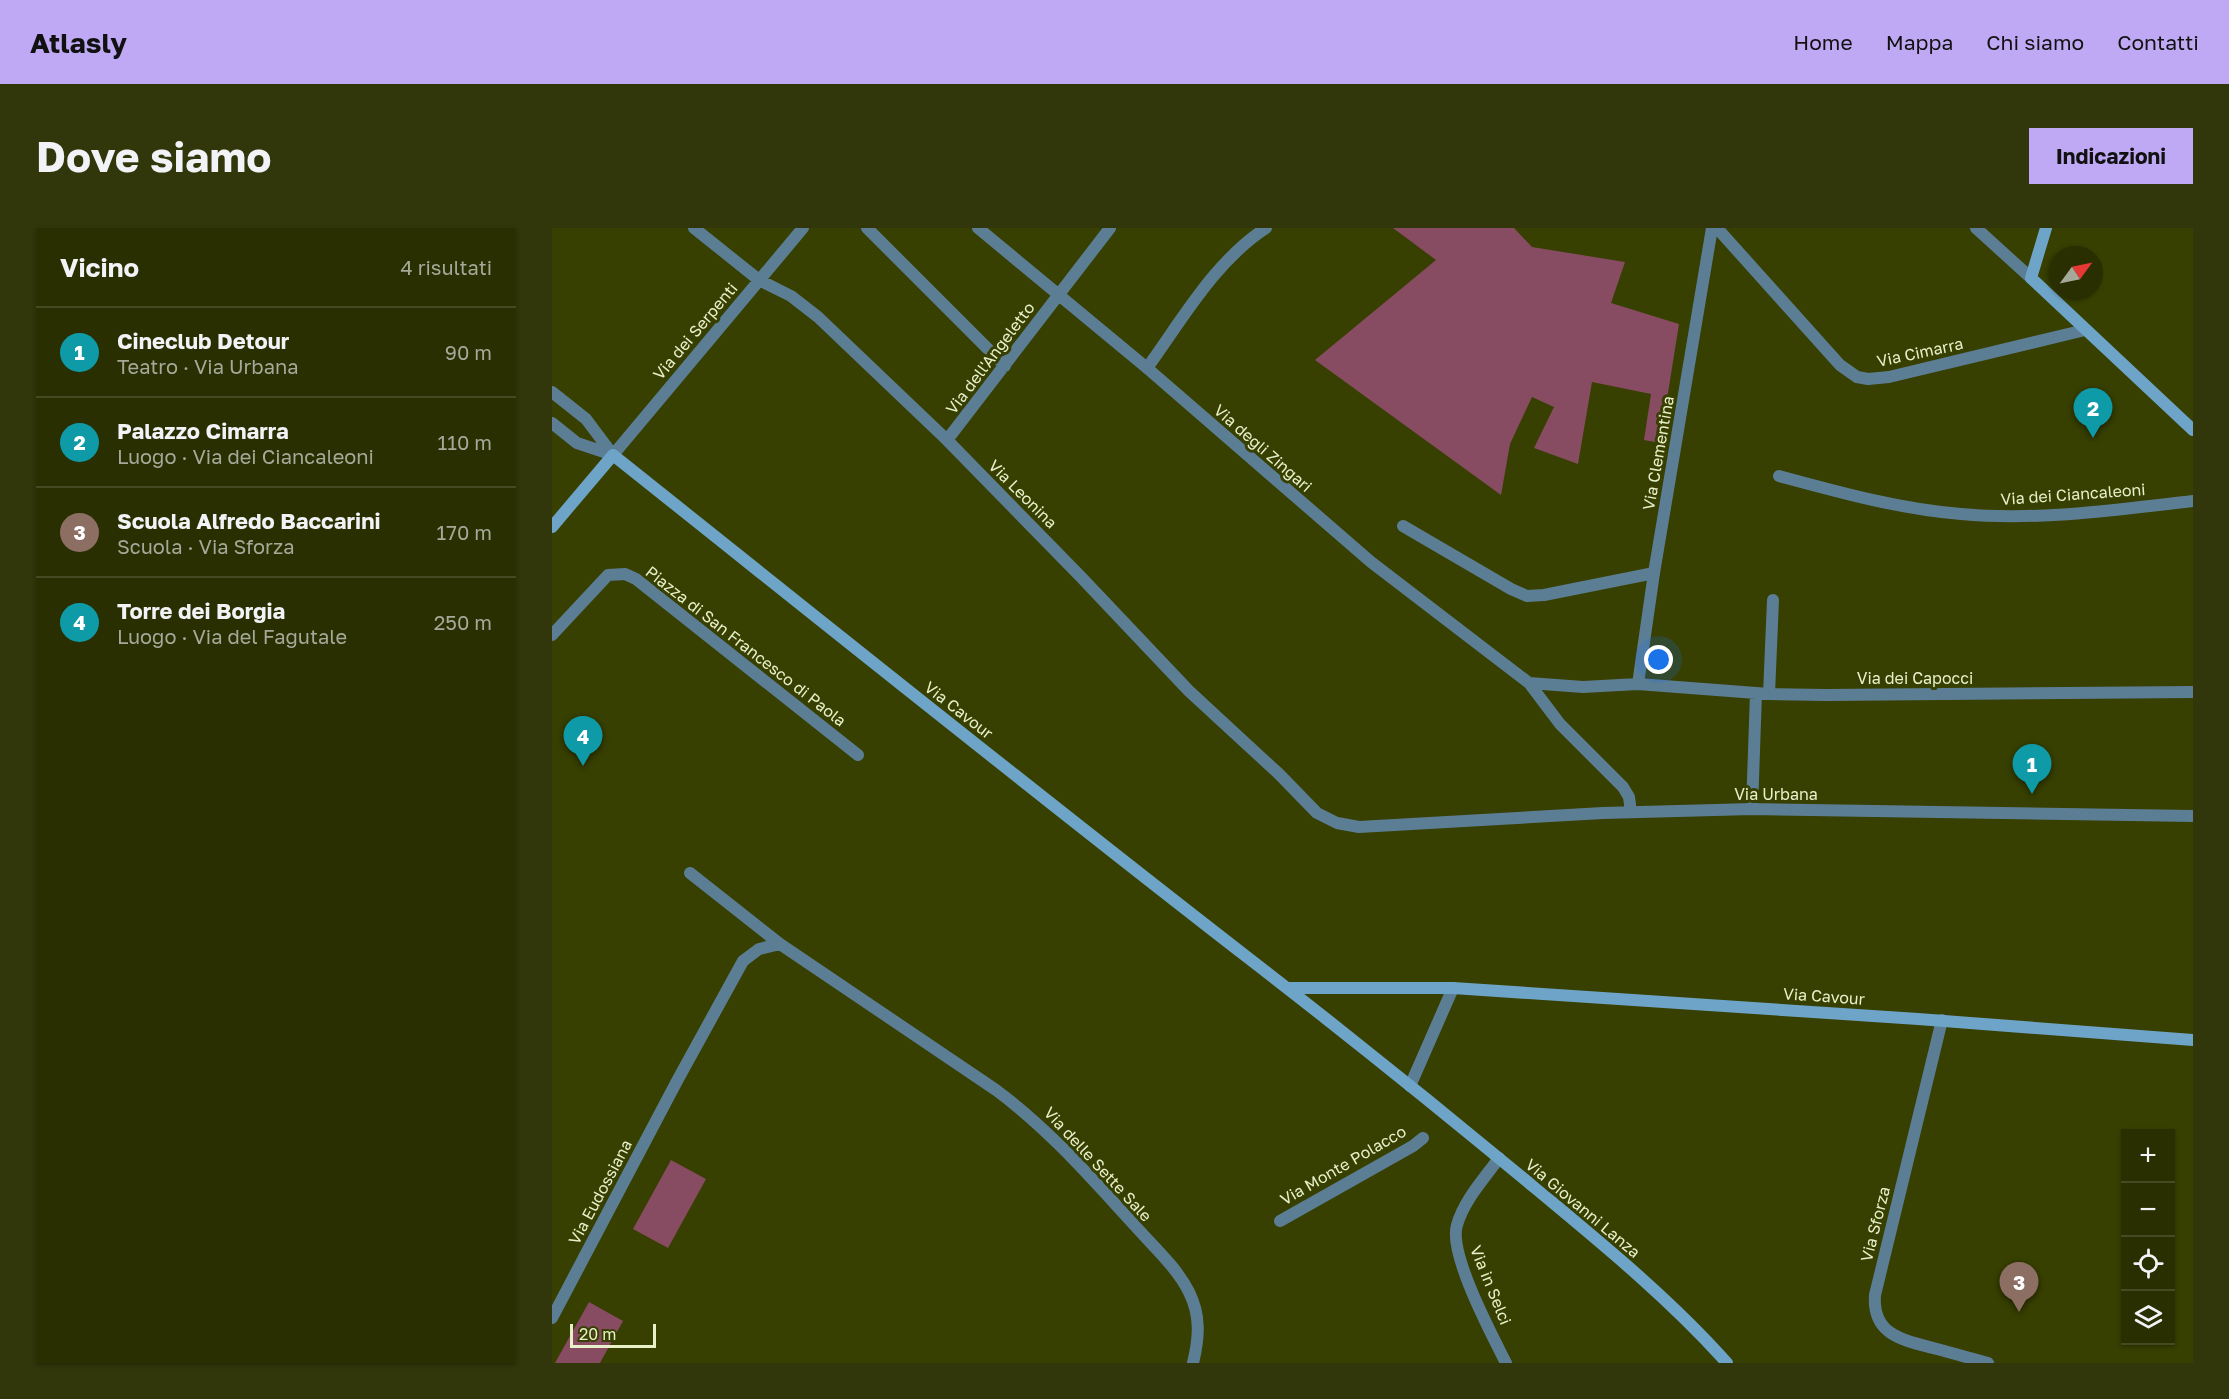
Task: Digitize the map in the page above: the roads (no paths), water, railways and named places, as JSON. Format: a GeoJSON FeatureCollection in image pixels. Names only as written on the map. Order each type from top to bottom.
{"type":"FeatureCollection","features":[{"type":"Feature","properties":{"kind":"main road"},"geometry":{"type":"LineString","coordinates":[[2046,228],[2031,278],[2193,430]]}},
{"type":"Feature","properties":{"kind":"main road"},"geometry":{"type":"LineString","coordinates":[[552,526],[613,455]]}},
{"type":"Feature","properties":{"kind":"main road","name":"Via Cavour"},"geometry":{"type":"LineString","coordinates":[[613,455],[1410,1086]]}},
{"type":"Feature","properties":{"kind":"main road","name":"Via Cavour"},"geometry":{"type":"LineString","coordinates":[[1287,988],[1453,988],[1942,1020],[2193,1040]]}},
{"type":"Feature","properties":{"kind":"main road","name":"Via Giovanni Lanza"},"geometry":{"type":"LineString","coordinates":[[1410,1086],[1644,1281],[1682,1316],[1727,1363]]}},
{"type":"Feature","properties":{"kind":"street","name":"Via Leonina"},"geometry":{"type":"LineString","coordinates":[[694,228],[759,280],[790,296],[818,317],[947,440],[1073,568],[1189,691],[1279,774],[1317,813],[1337,823],[1359,827]]}},
{"type":"Feature","properties":{"kind":"street","name":"Via dei Serpenti"},"geometry":{"type":"LineString","coordinates":[[613,455],[803,228]]}},
{"type":"Feature","properties":{"kind":"street"},"geometry":{"type":"LineString","coordinates":[[867,228],[1005,366]]}},
{"type":"Feature","properties":{"kind":"street","name":"Via dell'Angeletto"},"geometry":{"type":"LineString","coordinates":[[947,440],[1110,228]]}},
{"type":"Feature","properties":{"kind":"street"},"geometry":{"type":"LineString","coordinates":[[1147,368],[1213,279],[1249,240],[1266,228]]}},
{"type":"Feature","properties":{"kind":"street","name":"Via Clementina"},"geometry":{"type":"LineString","coordinates":[[1638,684],[1654,573],[1712,228]]}},
{"type":"Feature","properties":{"kind":"street","name":"Via Cimarra"},"geometry":{"type":"LineString","coordinates":[[1717,228],[1833,358],[1857,377],[1868,379],[1889,377],[2085,330]]}},
{"type":"Feature","properties":{"kind":"street"},"geometry":{"type":"LineString","coordinates":[[1976,228],[2031,278]]}},
{"type":"Feature","properties":{"kind":"street","name":"Via degli Zingari"},"geometry":{"type":"LineString","coordinates":[[979,229],[1147,368],[1364,556],[1529,683],[1565,729],[1617,779],[1629,797],[1631,812]]}},
{"type":"Feature","properties":{"kind":"street","name":"Via Cavour"},"geometry":{"type":"LineString","coordinates":[[552,392],[586,419],[613,455]]}},
{"type":"Feature","properties":{"kind":"street","name":"Via Cavour"},"geometry":{"type":"LineString","coordinates":[[552,423],[577,443],[613,455]]}},
{"type":"Feature","properties":{"kind":"street","name":"Via dei Ciancaleoni"},"geometry":{"type":"LineString","coordinates":[[1779,476],[1882,502],[1960,514],[2043,516],[2193,501]]}},
{"type":"Feature","properties":{"kind":"street"},"geometry":{"type":"LineString","coordinates":[[1403,526],[1510,589],[1527,596],[1544,595],[1654,573]]}},
{"type":"Feature","properties":{"kind":"street","name":"Piazza di San Francesco di Paola"},"geometry":{"type":"LineString","coordinates":[[552,635],[608,575],[625,574],[636,579],[858,755]]}},
{"type":"Feature","properties":{"kind":"street"},"geometry":{"type":"LineString","coordinates":[[1769,694],[1773,600]]}},
{"type":"Feature","properties":{"kind":"street","name":"Via dei Capocci"},"geometry":{"type":"LineString","coordinates":[[1529,683],[1583,687],[1638,684],[1769,694],[2193,692]]}},
{"type":"Feature","properties":{"kind":"street"},"geometry":{"type":"LineString","coordinates":[[1752,810],[1756,693]]}},
{"type":"Feature","properties":{"kind":"street","name":"Via Urbana"},"geometry":{"type":"LineString","coordinates":[[1359,827],[1631,812],[1752,810],[2193,816]]}},
{"type":"Feature","properties":{"kind":"street","name":"Via delle Sette Sale"},"geometry":{"type":"LineString","coordinates":[[690,873],[780,944],[996,1090],[1034,1119],[1061,1144],[1172,1267],[1189,1292],[1197,1317],[1198,1344],[1193,1363]]}},
{"type":"Feature","properties":{"kind":"street","name":"Via Eudossiana"},"geometry":{"type":"LineString","coordinates":[[552,1318],[743,961],[759,949],[780,944]]}},
{"type":"Feature","properties":{"kind":"street"},"geometry":{"type":"LineString","coordinates":[[1410,1086],[1453,988]]}},
{"type":"Feature","properties":{"kind":"street","name":"Via Sforza"},"geometry":{"type":"LineString","coordinates":[[1942,1020],[1874,1304],[1885,1328],[1899,1339],[1988,1363]]}},
{"type":"Feature","properties":{"kind":"street","name":"Via Monte Polacco"},"geometry":{"type":"LineString","coordinates":[[1280,1221],[1413,1146],[1423,1138]]}},
{"type":"Feature","properties":{"kind":"street","name":"Via in Selci"},"geometry":{"type":"LineString","coordinates":[[1499,1158],[1464,1208],[1455,1234],[1463,1268],[1506,1363]]}},
{"type":"Feature","properties":{"kind":"place","name":"Palazzo Cimarra"},"geometry":{"type":"Point","coordinates":[2093,438]}},
{"type":"Feature","properties":{"kind":"place","name":"Torre dei Borgia"},"geometry":{"type":"Point","coordinates":[583,766]}},
{"type":"Feature","properties":{"kind":"place","name":"Cineclub Detour"},"geometry":{"type":"Point","coordinates":[2032,794]}},
{"type":"Feature","properties":{"kind":"place","name":"Scuola Alfredo Baccarini"},"geometry":{"type":"Point","coordinates":[2019,1312]}}]}
